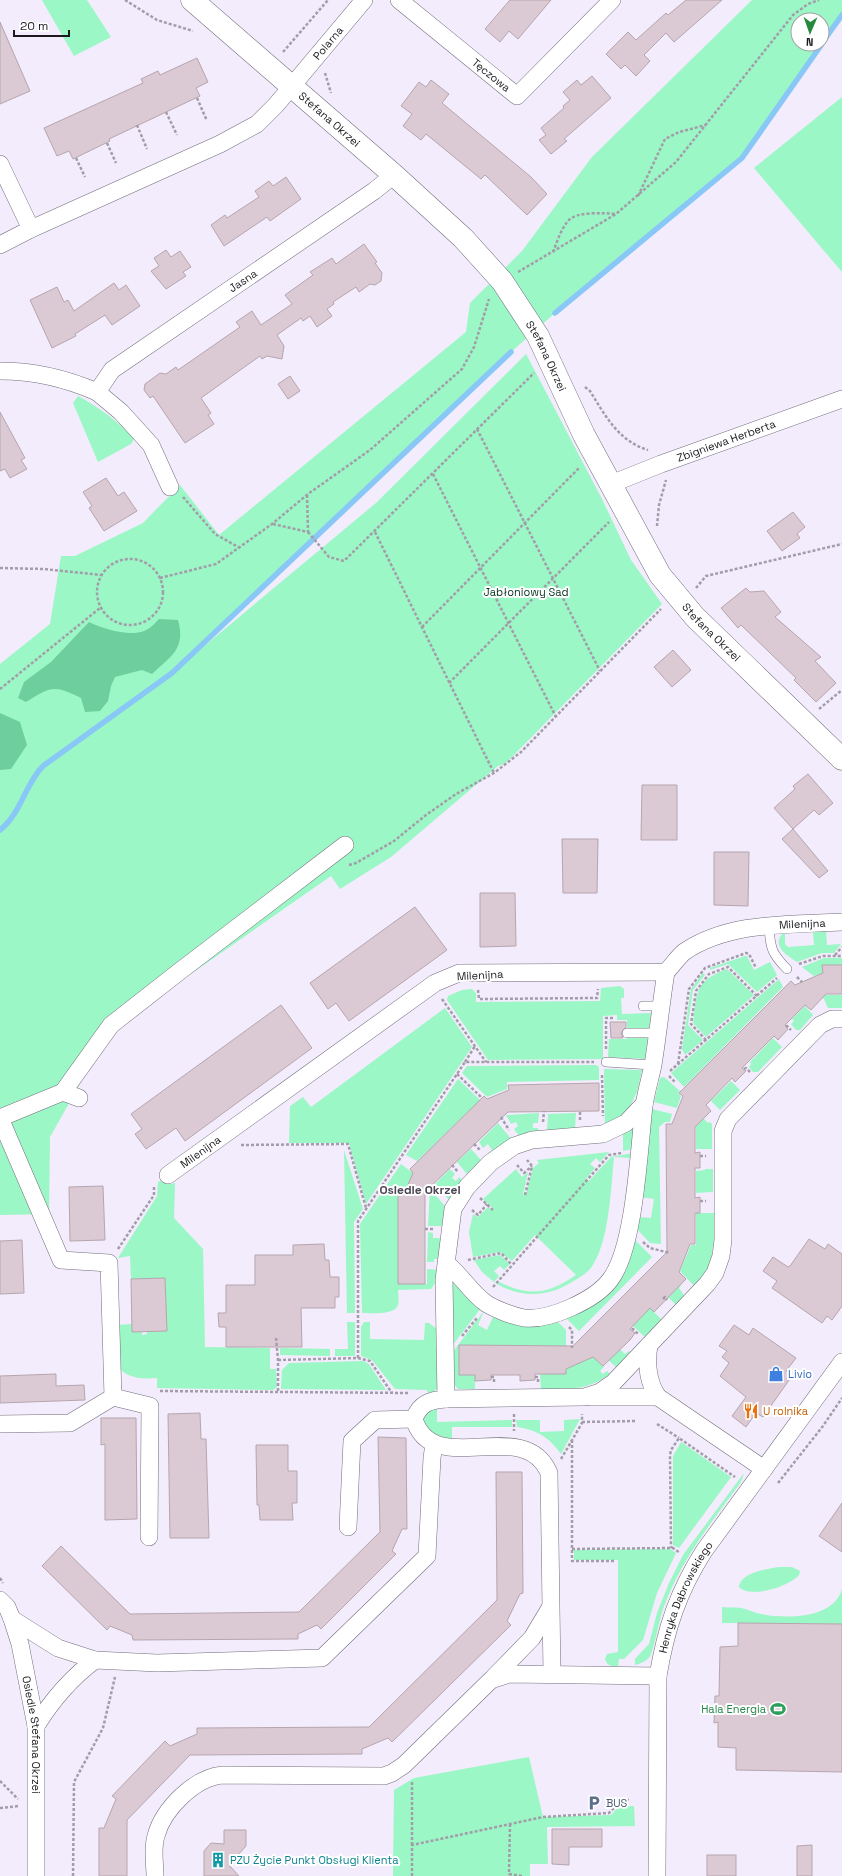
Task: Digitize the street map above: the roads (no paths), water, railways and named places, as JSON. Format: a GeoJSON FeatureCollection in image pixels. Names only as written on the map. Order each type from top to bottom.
{"type":"FeatureCollection","features":[{"type":"Feature","properties":{"kind":"street","name":"Stefana Okrzei"},"geometry":{"type":"LineString","coordinates":[[192,0],[463,238],[502,281],[538,336],[584,435],[660,575],[695,617],[842,758]]}},
{"type":"Feature","properties":{"kind":"street","name":"Polarna"},"geometry":{"type":"LineString","coordinates":[[0,245],[31,229],[220,144],[257,124],[364,0]]}},
{"type":"Feature","properties":{"kind":"street","name":"Tęczowa"},"geometry":{"type":"LineString","coordinates":[[399,0],[517,96],[612,0]]}},
{"type":"Feature","properties":{"kind":"street"},"geometry":{"type":"LineString","coordinates":[[0,164],[31,229]]}},
{"type":"Feature","properties":{"kind":"street","name":"Jasna"},"geometry":{"type":"LineString","coordinates":[[97,392],[112,370],[394,176]]}},
{"type":"Feature","properties":{"kind":"street"},"geometry":{"type":"LineString","coordinates":[[0,366],[0,371],[50,375],[75,382],[97,392],[121,412],[150,444],[170,487]]}},
{"type":"Feature","properties":{"kind":"street","name":"Zbigniewa Herberta"},"geometry":{"type":"LineString","coordinates":[[611,484],[661,464],[842,399]]}},
{"type":"Feature","properties":{"kind":"street"},"geometry":{"type":"LineString","coordinates":[[113,1397],[109,1263],[61,1260],[0,1118],[63,1092],[112,1025],[345,845]]}},
{"type":"Feature","properties":{"kind":"street","name":"Milenijna"},"geometry":{"type":"LineString","coordinates":[[168,1176],[438,991],[458,973],[666,972],[684,952],[712,938],[747,928],[842,922]]}},
{"type":"Feature","properties":{"kind":"street"},"geometry":{"type":"LineString","coordinates":[[447,1264],[469,1289],[485,1302],[502,1311],[524,1318],[540,1316],[576,1306],[594,1295],[611,1280],[621,1258],[629,1227],[644,1104],[652,1065],[666,972]]}},
{"type":"Feature","properties":{"kind":"street"},"geometry":{"type":"LineString","coordinates":[[583,1397],[600,1392],[613,1383],[707,1284],[714,1273],[721,1256],[723,1240],[722,1131],[728,1119],[820,1025],[832,1019],[842,1019]]}},
{"type":"Feature","properties":{"kind":"street"},"geometry":{"type":"LineString","coordinates":[[63,1092],[79,1098]]}},
{"type":"Feature","properties":{"kind":"street"},"geometry":{"type":"LineString","coordinates":[[446,1399],[444,1280],[453,1208],[469,1184],[490,1163],[514,1146],[542,1139],[603,1134],[626,1123],[644,1104]]}},
{"type":"Feature","properties":{"kind":"street"},"geometry":{"type":"LineString","coordinates":[[649,1345],[647,1358],[649,1379],[658,1397],[764,1469]]}},
{"type":"Feature","properties":{"kind":"street","name":"Henryka Dąbrowskiego"},"geometry":{"type":"LineString","coordinates":[[658,1876],[658,1676],[664,1645],[673,1613],[689,1575],[717,1532],[842,1362]]}},
{"type":"Feature","properties":{"kind":"street"},"geometry":{"type":"LineString","coordinates":[[0,1424],[70,1423],[113,1397],[150,1406],[149,1538]]}},
{"type":"Feature","properties":{"kind":"street"},"geometry":{"type":"LineString","coordinates":[[552,1674],[549,1473],[544,1463],[535,1454],[524,1448],[448,1447],[434,1444],[421,1434],[414,1419],[417,1410],[424,1403],[446,1399],[658,1397]]}},
{"type":"Feature","properties":{"kind":"street"},"geometry":{"type":"LineString","coordinates":[[348,1526],[352,1441],[375,1420],[414,1419]]}},
{"type":"Feature","properties":{"kind":"street"},"geometry":{"type":"LineString","coordinates":[[12,1619],[58,1648],[95,1660],[157,1663],[322,1658],[427,1556],[434,1444]]}},
{"type":"Feature","properties":{"kind":"street","name":"Osiedle Stefana Okrzei"},"geometry":{"type":"LineString","coordinates":[[0,1600],[7,1608],[20,1644],[36,1726],[36,1876]]}},
{"type":"Feature","properties":{"kind":"street"},"geometry":{"type":"LineString","coordinates":[[155,1876],[156,1836],[172,1804],[204,1779],[223,1775],[384,1776],[404,1765],[491,1680],[532,1638],[550,1608]]}},
{"type":"Feature","properties":{"kind":"street"},"geometry":{"type":"LineString","coordinates":[[36,1726],[48,1707],[76,1674],[95,1660]]}},
{"type":"Feature","properties":{"kind":"street"},"geometry":{"type":"LineString","coordinates":[[491,1680],[509,1674],[658,1676]]}},
{"type":"Feature","properties":{"kind":"lane"},"geometry":{"type":"LineString","coordinates":[[769,926],[771,949],[775,957],[787,969]]}},
{"type":"Feature","properties":{"kind":"lane"},"geometry":{"type":"LineString","coordinates":[[643,1006],[661,1006]]}},
{"type":"Feature","properties":{"kind":"lane"},"geometry":{"type":"LineString","coordinates":[[627,1033],[657,1033]]}},
{"type":"Feature","properties":{"kind":"lane"},"geometry":{"type":"LineString","coordinates":[[604,1062],[652,1065]]}},
{"type":"Feature","properties":{"kind":"waterway"},"geometry":{"type":"LineString","coordinates":[[830,32],[842,15]]}},
{"type":"Feature","properties":{"kind":"waterway"},"geometry":{"type":"LineString","coordinates":[[555,313],[742,158],[816,52]]}},
{"type":"Feature","properties":{"kind":"waterway"},"geometry":{"type":"LineString","coordinates":[[0,830],[13,816],[32,781],[43,766],[172,673],[511,352]]}},
{"type":"Feature","properties":{"kind":"place","name":"Livio"},"geometry":{"type":"Point","coordinates":[776,1374]}},
{"type":"Feature","properties":{"kind":"place","name":"U rolnika"},"geometry":{"type":"Point","coordinates":[751,1411]}},
{"type":"Feature","properties":{"kind":"place","name":"Hala Energia"},"geometry":{"type":"Point","coordinates":[778,1709]}},
{"type":"Feature","properties":{"kind":"place","name":"BUS"},"geometry":{"type":"Point","coordinates":[594,1803]}},
{"type":"Feature","properties":{"kind":"place","name":"PZU Życie Punkt Obsługi Klienta"},"geometry":{"type":"Point","coordinates":[218,1860]}},
{"type":"Feature","properties":{"kind":"district","name":"Osiedle Okrzei"},"geometry":{"type":"Point","coordinates":[420,1190]}},
{"type":"Feature","properties":{"kind":"park label","name":"Jabłoniowy Sad"},"geometry":{"type":"Point","coordinates":[526,592]}}]}
